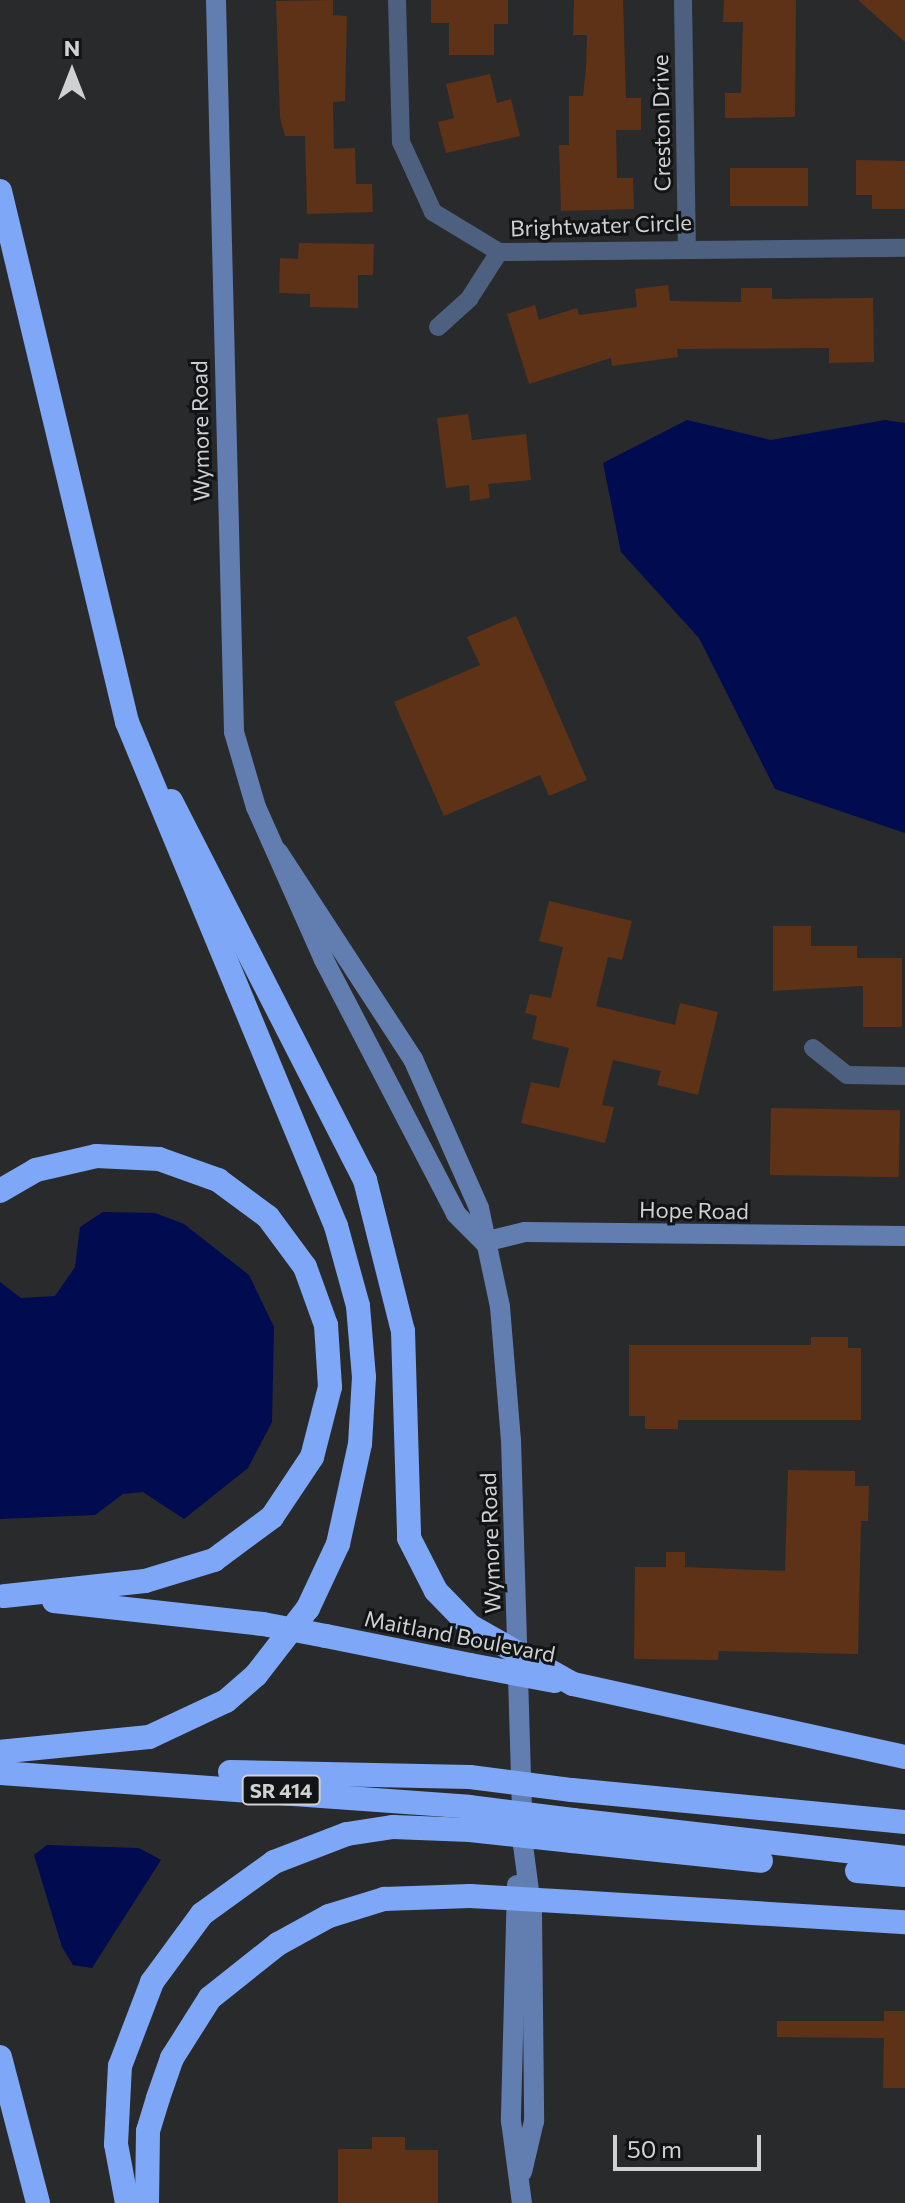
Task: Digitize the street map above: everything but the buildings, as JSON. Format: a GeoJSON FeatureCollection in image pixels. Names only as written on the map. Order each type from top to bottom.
{"type":"FeatureCollection","features":[{"type":"Feature","properties":{"kind":"highway"},"geometry":{"type":"LineString","coordinates":[[0,191],[104,642],[164,823],[336,1226],[358,1306],[360,1444],[338,1544],[308,1608],[256,1675],[226,1701],[149,1737],[0,1752]]}},
{"type":"Feature","properties":{"kind":"highway"},"geometry":{"type":"LineString","coordinates":[[104,642],[180,820],[365,1180],[403,1331],[409,1538],[436,1591],[470,1626],[573,1684]]}},
{"type":"Feature","properties":{"kind":"highway"},"geometry":{"type":"LineString","coordinates":[[0,1191],[36,1170],[96,1156],[159,1159],[218,1180],[268,1217],[305,1267],[326,1325],[330,1387],[312,1457],[272,1517],[214,1560],[145,1581],[2,1596]]}},
{"type":"Feature","properties":{"kind":"highway","name":"Maitland Boulevard"},"geometry":{"type":"LineString","coordinates":[[2,1596],[263,1624],[573,1684],[905,1757]]}},
{"type":"Feature","properties":{"kind":"highway"},"geometry":{"type":"LineString","coordinates":[[92,1774],[349,1770],[470,1777],[572,1790],[905,1822]]}},
{"type":"Feature","properties":{"kind":"highway","name":"SR 414"},"geometry":{"type":"LineString","coordinates":[[0,1773],[92,1774],[572,1831],[905,1858]]}},
{"type":"Feature","properties":{"kind":"highway"},"geometry":{"type":"LineString","coordinates":[[127,2203],[116,2144],[120,2066],[152,1982],[202,1914],[274,1862],[347,1834],[470,1818]]}},
{"type":"Feature","properties":{"kind":"highway"},"geometry":{"type":"LineString","coordinates":[[572,1831],[905,1875]]}},
{"type":"Feature","properties":{"kind":"highway"},"geometry":{"type":"LineString","coordinates":[[147,2203],[148,2131],[158,2098],[172,2058],[210,1998],[278,1944],[343,1910],[412,1895],[470,1896],[905,1922]]}},
{"type":"Feature","properties":{"kind":"highway"},"geometry":{"type":"LineString","coordinates":[[0,2057],[38,2203]]}},
{"type":"Feature","properties":{"kind":"main road","name":"Wymore Road"},"geometry":{"type":"LineString","coordinates":[[216,0],[228,683],[241,761],[324,960],[456,1214],[484,1242]]}},
{"type":"Feature","properties":{"kind":"main road","name":"Wymore Road"},"geometry":{"type":"LineString","coordinates":[[278,852],[413,1059],[479,1208],[508,1372],[523,1845],[512,1919],[511,2105],[522,2172],[522,2203]]}},
{"type":"Feature","properties":{"kind":"main road","name":"Hope Road"},"geometry":{"type":"LineString","coordinates":[[484,1242],[525,1232],[905,1236]]}},
{"type":"Feature","properties":{"kind":"street","name":"Brightwater Circle"},"geometry":{"type":"LineString","coordinates":[[397,0],[401,142],[433,212],[499,252],[687,246],[905,248]]}},
{"type":"Feature","properties":{"kind":"street","name":"Creston Drive"},"geometry":{"type":"LineString","coordinates":[[683,0],[687,246]]}},
{"type":"Feature","properties":{"kind":"street"},"geometry":{"type":"LineString","coordinates":[[438,327],[469,299],[499,252]]}},
{"type":"Feature","properties":{"kind":"street"},"geometry":{"type":"LineString","coordinates":[[813,1048],[847,1075],[905,1076]]}},
{"type":"Feature","properties":{"kind":"shaded area"},"geometry":{"type":"Polygon","coordinates":[[[687,420],[771,440],[885,420],[905,423],[905,833],[775,789],[699,638],[621,552],[603,463],[687,420]]]}},
{"type":"Feature","properties":{"kind":"shaded area"},"geometry":{"type":"Polygon","coordinates":[[[103,1212],[155,1213],[184,1224],[249,1275],[274,1327],[272,1422],[248,1468],[184,1519],[143,1492],[123,1494],[95,1515],[0,1519],[0,1282],[21,1298],[55,1296],[75,1267],[80,1227],[103,1212]]]}},
{"type":"Feature","properties":{"kind":"shaded area"},"geometry":{"type":"Polygon","coordinates":[[[47,1845],[139,1848],[161,1860],[92,1968],[73,1965],[62,1947],[34,1855],[47,1845]]]}}]}
